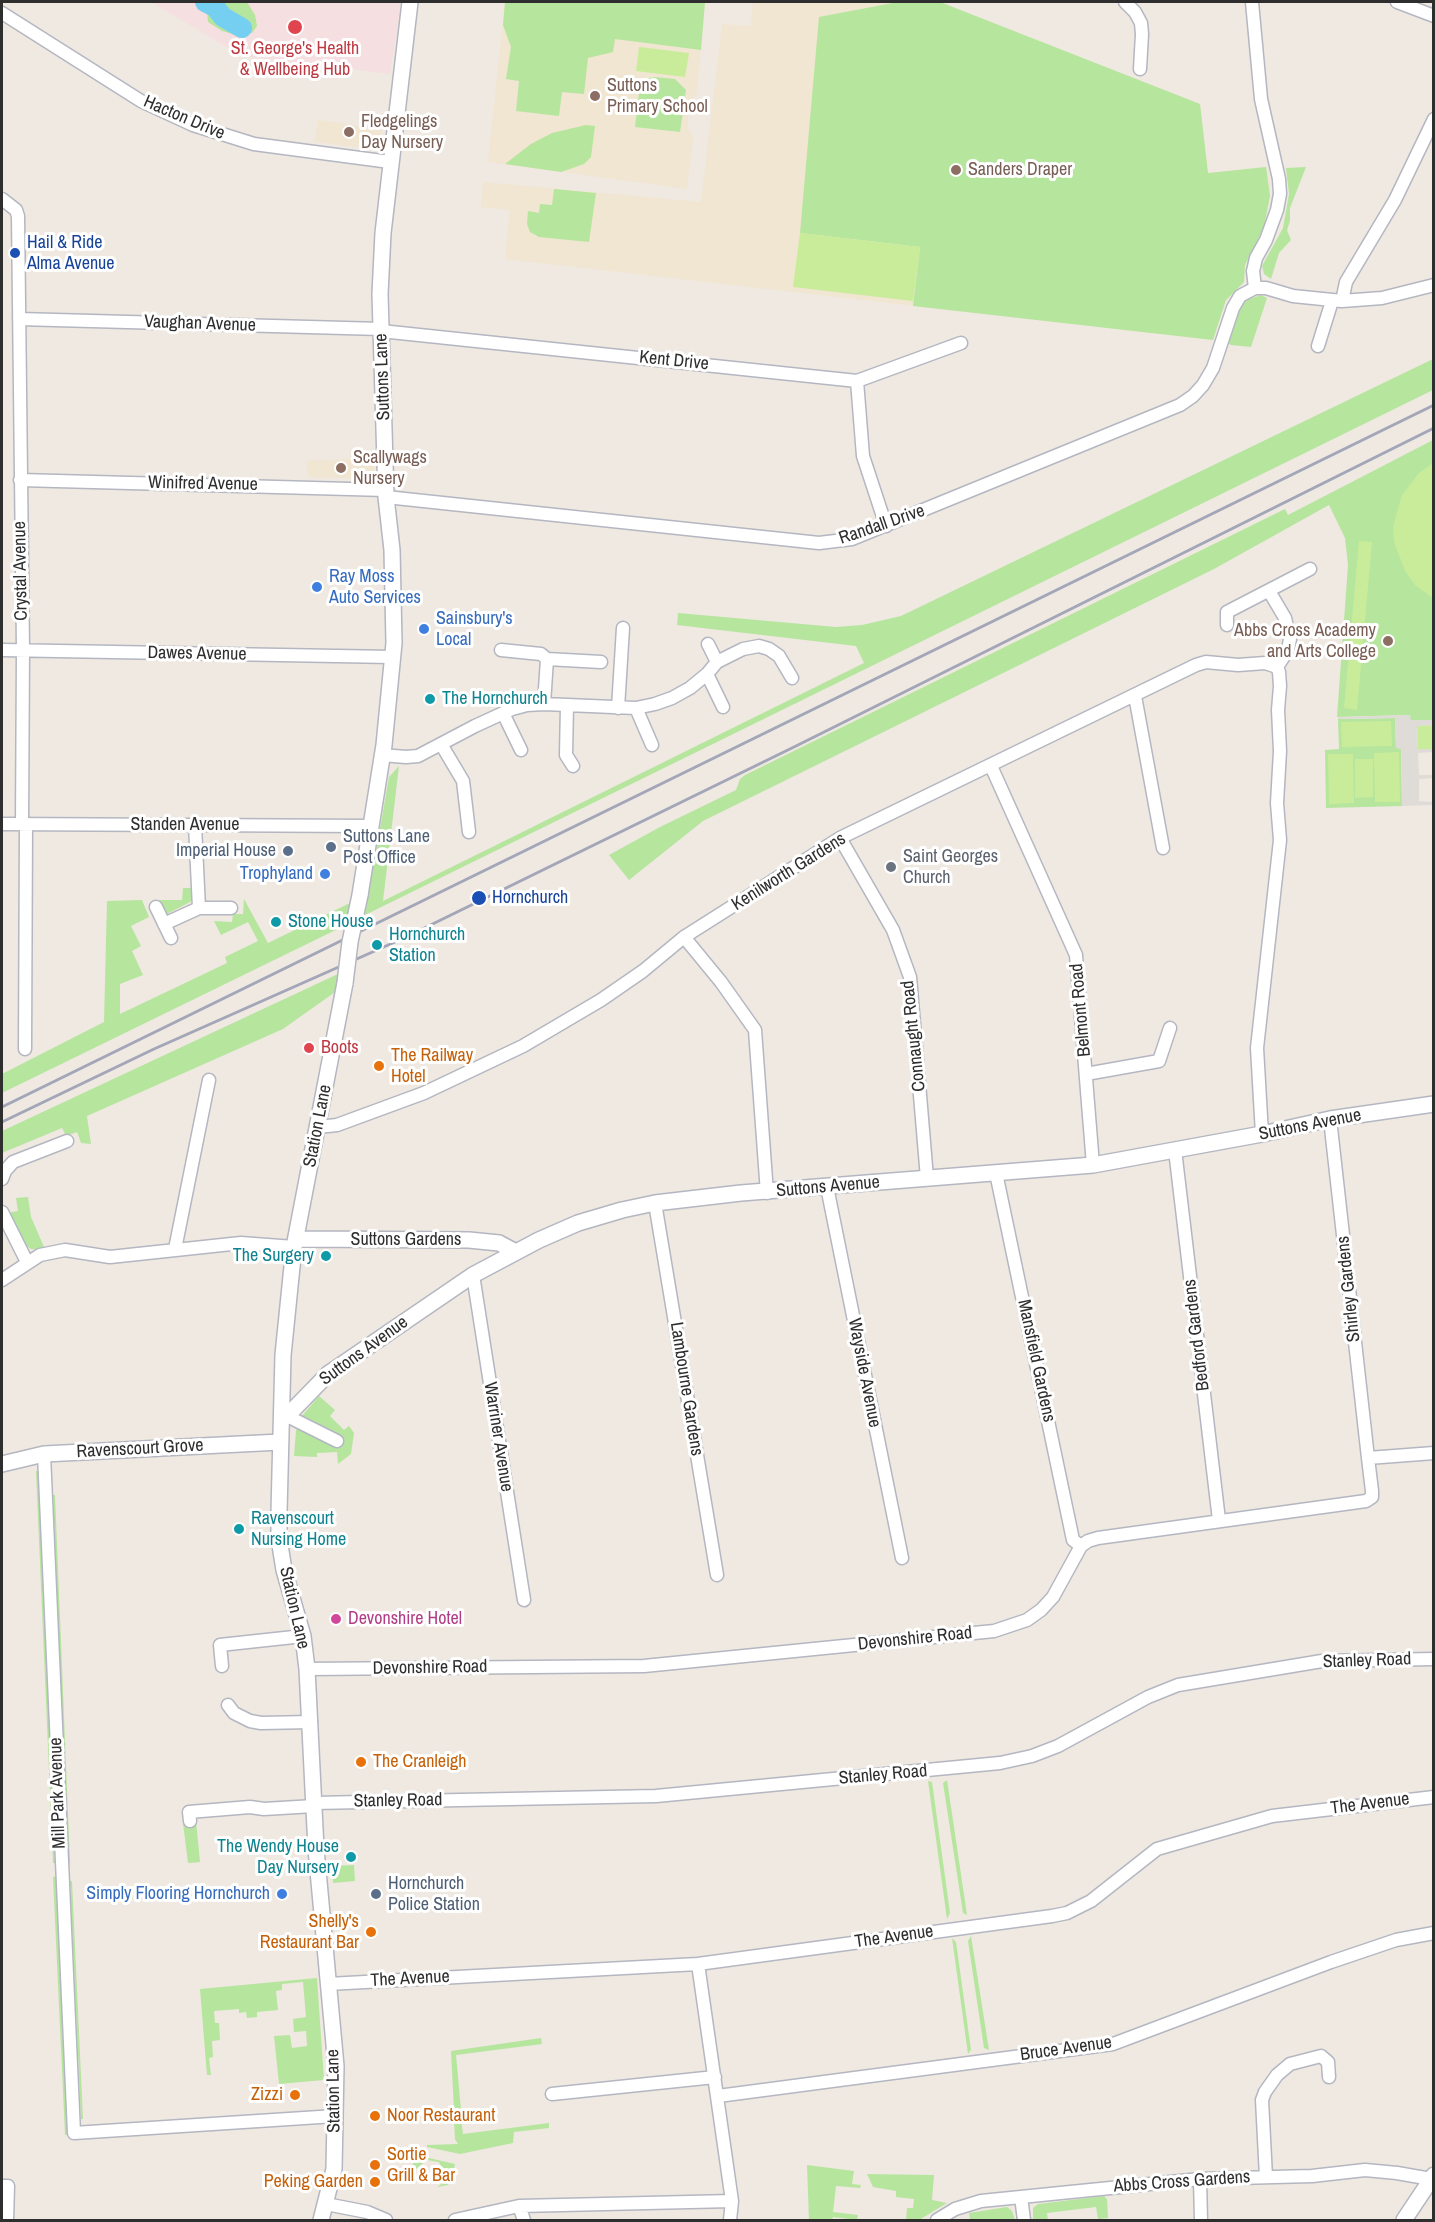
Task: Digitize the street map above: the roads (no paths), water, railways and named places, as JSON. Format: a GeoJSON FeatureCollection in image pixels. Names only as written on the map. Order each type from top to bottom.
{"type":"FeatureCollection","features":[{"type":"Feature","properties":{"kind":"street","name":"Suttons Lane"},"geometry":{"type":"LineString","coordinates":[[360,895],[369,826],[382,755],[392,657],[394,610],[392,550],[386,493],[381,330],[383,232],[410,2]]}},
{"type":"Feature","properties":{"kind":"street"},"geometry":{"type":"LineString","coordinates":[[1125,2],[1135,12],[1141,23],[1140,69]]}},
{"type":"Feature","properties":{"kind":"street"},"geometry":{"type":"LineString","coordinates":[[1252,2],[1261,99],[1279,179],[1280,194],[1266,240],[1256,258],[1253,271],[1255,288],[1337,301],[1382,298],[1434,285]]}},
{"type":"Feature","properties":{"kind":"street"},"geometry":{"type":"LineString","coordinates":[[1397,2],[1434,16]]}},
{"type":"Feature","properties":{"kind":"street","name":"Hacton Drive"},"geometry":{"type":"LineString","coordinates":[[2,13],[141,101],[184,122],[254,144],[390,162]]}},
{"type":"Feature","properties":{"kind":"street"},"geometry":{"type":"LineString","coordinates":[[1318,346],[1346,282],[1395,200],[1434,119]]}},
{"type":"Feature","properties":{"kind":"street","name":"Crystal Avenue"},"geometry":{"type":"LineString","coordinates":[[2,199],[16,210],[18,216],[25,1049]]}},
{"type":"Feature","properties":{"kind":"street","name":"Randall Drive"},"geometry":{"type":"LineString","coordinates":[[386,493],[819,543],[852,539],[1187,400],[1203,385],[1213,368],[1233,308],[1240,296],[1255,288]]}},
{"type":"Feature","properties":{"kind":"street","name":"Vaughan Avenue"},"geometry":{"type":"LineString","coordinates":[[19,319],[381,330]]}},
{"type":"Feature","properties":{"kind":"street","name":"Kent Drive"},"geometry":{"type":"LineString","coordinates":[[381,330],[856,381],[960,343]]}},
{"type":"Feature","properties":{"kind":"street"},"geometry":{"type":"LineString","coordinates":[[856,381],[863,456],[886,526]]}},
{"type":"Feature","properties":{"kind":"street","name":"Winifred Avenue"},"geometry":{"type":"LineString","coordinates":[[20,480],[386,493]]}},
{"type":"Feature","properties":{"kind":"street"},"geometry":{"type":"LineString","coordinates":[[1227,625],[1227,612],[1310,569]]}},
{"type":"Feature","properties":{"kind":"street"},"geometry":{"type":"LineString","coordinates":[[1262,1134],[1257,1048],[1280,840],[1277,803],[1280,751],[1278,710],[1280,672],[1277,667],[1288,650],[1290,634],[1285,618],[1269,591]]}},
{"type":"Feature","properties":{"kind":"street"},"geometry":{"type":"LineString","coordinates":[[618,708],[623,628]]}},
{"type":"Feature","properties":{"kind":"street"},"geometry":{"type":"LineString","coordinates":[[708,644],[717,662]]}},
{"type":"Feature","properties":{"kind":"street"},"geometry":{"type":"LineString","coordinates":[[382,755],[415,757],[503,713],[527,705],[636,708],[672,698],[690,688],[717,662],[743,649],[759,646],[770,649],[779,656],[792,678]]}},
{"type":"Feature","properties":{"kind":"street","name":"Dawes Avenue"},"geometry":{"type":"LineString","coordinates":[[2,650],[392,657]]}},
{"type":"Feature","properties":{"kind":"street"},"geometry":{"type":"LineString","coordinates":[[501,650],[542,654],[548,659],[601,662]]}},
{"type":"Feature","properties":{"kind":"street"},"geometry":{"type":"LineString","coordinates":[[544,704],[548,659]]}},
{"type":"Feature","properties":{"kind":"street","name":"Kenilworth Gardens"},"geometry":{"type":"LineString","coordinates":[[318,1127],[337,1125],[424,1093],[524,1046],[631,979],[684,936],[840,838],[1135,696],[1206,662],[1238,665],[1269,663],[1277,667]]}},
{"type":"Feature","properties":{"kind":"street"},"geometry":{"type":"LineString","coordinates":[[707,674],[723,707]]}},
{"type":"Feature","properties":{"kind":"street"},"geometry":{"type":"LineString","coordinates":[[1135,696],[1163,848]]}},
{"type":"Feature","properties":{"kind":"street"},"geometry":{"type":"LineString","coordinates":[[567,705],[566,755],[573,766]]}},
{"type":"Feature","properties":{"kind":"street"},"geometry":{"type":"LineString","coordinates":[[636,708],[652,746]]}},
{"type":"Feature","properties":{"kind":"street"},"geometry":{"type":"LineString","coordinates":[[503,713],[521,750]]}},
{"type":"Feature","properties":{"kind":"street"},"geometry":{"type":"LineString","coordinates":[[441,744],[463,782],[469,832]]}},
{"type":"Feature","properties":{"kind":"street","name":"Belmont Road"},"geometry":{"type":"LineString","coordinates":[[991,766],[1076,955],[1093,1164]]}},
{"type":"Feature","properties":{"kind":"street","name":"Standen Avenue"},"geometry":{"type":"LineString","coordinates":[[2,824],[369,826]]}},
{"type":"Feature","properties":{"kind":"street"},"geometry":{"type":"LineString","coordinates":[[195,825],[200,908]]}},
{"type":"Feature","properties":{"kind":"street","name":"Connaught Road"},"geometry":{"type":"LineString","coordinates":[[840,838],[893,930],[910,977],[927,1178]]}},
{"type":"Feature","properties":{"kind":"street","name":"Station Lane"},"geometry":{"type":"LineString","coordinates":[[323,2216],[334,2169],[336,2066],[314,1804],[307,1670],[303,1636],[284,1570],[279,1539],[280,1443],[284,1418],[286,1313],[295,1243],[360,895]]}},
{"type":"Feature","properties":{"kind":"street"},"geometry":{"type":"LineString","coordinates":[[156,907],[171,938]]}},
{"type":"Feature","properties":{"kind":"street"},"geometry":{"type":"LineString","coordinates":[[164,924],[200,908],[231,908]]}},
{"type":"Feature","properties":{"kind":"street"},"geometry":{"type":"LineString","coordinates":[[684,936],[755,1030],[767,1193]]}},
{"type":"Feature","properties":{"kind":"street"},"geometry":{"type":"LineString","coordinates":[[1086,1074],[1159,1061],[1170,1028]]}},
{"type":"Feature","properties":{"kind":"street"},"geometry":{"type":"LineString","coordinates":[[175,1249],[209,1080]]}},
{"type":"Feature","properties":{"kind":"street","name":"Suttons Avenue"},"geometry":{"type":"LineString","coordinates":[[284,1418],[328,1374],[473,1275],[514,1251],[578,1223],[655,1203],[741,1193],[767,1193],[1093,1164],[1262,1134],[1330,1119],[1434,1104]]}},
{"type":"Feature","properties":{"kind":"street","name":"Shirley Gardens"},"geometry":{"type":"LineString","coordinates":[[1330,1119],[1368,1458]]}},
{"type":"Feature","properties":{"kind":"street"},"geometry":{"type":"LineString","coordinates":[[2,1179],[5,1171],[13,1162],[67,1141]]}},
{"type":"Feature","properties":{"kind":"street","name":"Bedford Gardens"},"geometry":{"type":"LineString","coordinates":[[1175,1150],[1219,1521]]}},
{"type":"Feature","properties":{"kind":"street","name":"Mansfield Gardens"},"geometry":{"type":"LineString","coordinates":[[996,1173],[1073,1540],[1081,1546]]}},
{"type":"Feature","properties":{"kind":"street","name":"Wayside Avenue"},"geometry":{"type":"LineString","coordinates":[[827,1187],[902,1558]]}},
{"type":"Feature","properties":{"kind":"street","name":"Lambourne Gardens"},"geometry":{"type":"LineString","coordinates":[[655,1203],[717,1575]]}},
{"type":"Feature","properties":{"kind":"street"},"geometry":{"type":"LineString","coordinates":[[2,1212],[27,1262]]}},
{"type":"Feature","properties":{"kind":"street","name":"Suttons Gardens"},"geometry":{"type":"LineString","coordinates":[[295,1243],[469,1240],[499,1243],[514,1251]]}},
{"type":"Feature","properties":{"kind":"street"},"geometry":{"type":"LineString","coordinates":[[2,1280],[40,1255],[65,1250],[110,1257],[241,1243],[295,1243]]}},
{"type":"Feature","properties":{"kind":"street","name":"Warriner Avenue"},"geometry":{"type":"LineString","coordinates":[[473,1275],[524,1600]]}},
{"type":"Feature","properties":{"kind":"street"},"geometry":{"type":"LineString","coordinates":[[284,1418],[337,1441]]}},
{"type":"Feature","properties":{"kind":"street","name":"Ravenscourt Grove"},"geometry":{"type":"LineString","coordinates":[[2,1464],[44,1454],[280,1443]]}},
{"type":"Feature","properties":{"kind":"street"},"geometry":{"type":"LineString","coordinates":[[1081,1546],[1098,1538],[1366,1501],[1372,1497],[1368,1458],[1434,1453]]}},
{"type":"Feature","properties":{"kind":"street","name":"Mill Park Avenue"},"geometry":{"type":"LineString","coordinates":[[44,1454],[74,2133],[335,2116]]}},
{"type":"Feature","properties":{"kind":"street","name":"Devonshire Road"},"geometry":{"type":"LineString","coordinates":[[307,1670],[644,1666],[994,1631],[1027,1620],[1041,1611],[1053,1597],[1081,1546]]}},
{"type":"Feature","properties":{"kind":"street"},"geometry":{"type":"LineString","coordinates":[[222,1666],[220,1645],[303,1636]]}},
{"type":"Feature","properties":{"kind":"street","name":"Stanley Road"},"geometry":{"type":"LineString","coordinates":[[190,1821],[189,1812],[250,1807],[264,1809],[314,1804],[656,1796],[1000,1763],[1032,1756],[1058,1746],[1148,1697],[1178,1685],[1322,1661],[1434,1659]]}},
{"type":"Feature","properties":{"kind":"street"},"geometry":{"type":"LineString","coordinates":[[228,1705],[234,1713],[250,1721],[261,1723],[311,1722]]}},
{"type":"Feature","properties":{"kind":"street","name":"The Avenue"},"geometry":{"type":"LineString","coordinates":[[328,1984],[698,1964],[1067,1913],[1090,1901],[1157,1849],[1272,1816],[1434,1797]]}},
{"type":"Feature","properties":{"kind":"street","name":"Bruce Avenue"},"geometry":{"type":"LineString","coordinates":[[717,2096],[1113,2044],[1330,1962],[1396,1940],[1434,1933]]}},
{"type":"Feature","properties":{"kind":"street"},"geometry":{"type":"LineString","coordinates":[[698,1964],[732,2201],[730,2220]]}},
{"type":"Feature","properties":{"kind":"street"},"geometry":{"type":"LineString","coordinates":[[1266,2176],[1262,2100],[1265,2092],[1277,2075],[1290,2064],[1321,2056],[1328,2062],[1329,2077]]}},
{"type":"Feature","properties":{"kind":"street"},"geometry":{"type":"LineString","coordinates":[[552,2094],[715,2077]]}},
{"type":"Feature","properties":{"kind":"street","name":"Abbs Cross Gardens"},"geometry":{"type":"LineString","coordinates":[[937,2220],[955,2209],[981,2201],[1200,2179],[1312,2176],[1372,2170],[1432,2177]]}},
{"type":"Feature","properties":{"kind":"street"},"geometry":{"type":"LineString","coordinates":[[1404,2220],[1432,2177]]}},
{"type":"Feature","properties":{"kind":"street"},"geometry":{"type":"LineString","coordinates":[[1200,2179],[1201,2220]]}},
{"type":"Feature","properties":{"kind":"street"},"geometry":{"type":"LineString","coordinates":[[2,2186],[8,2186],[7,2220]]}},
{"type":"Feature","properties":{"kind":"street"},"geometry":{"type":"LineString","coordinates":[[1021,2197],[1024,2220]]}},
{"type":"Feature","properties":{"kind":"street"},"geometry":{"type":"LineString","coordinates":[[455,2220],[519,2206],[732,2201]]}},
{"type":"Feature","properties":{"kind":"street"},"geometry":{"type":"LineString","coordinates":[[519,2206],[524,2220]]}},
{"type":"Feature","properties":{"kind":"street"},"geometry":{"type":"LineString","coordinates":[[323,2216],[367,2212],[386,2220]]}},
{"type":"Feature","properties":{"kind":"waterway"},"geometry":{"type":"LineString","coordinates":[[205,2],[215,7],[223,17],[242,28]]}},
{"type":"Feature","properties":{"kind":"railway"},"geometry":{"type":"LineString","coordinates":[[2,1107],[1434,405]]}},
{"type":"Feature","properties":{"kind":"railway"},"geometry":{"type":"LineString","coordinates":[[2,1122],[154,1049],[404,938],[796,746],[1434,428]]}},
{"type":"Feature","properties":{"kind":"place","name":"St. George's Health & Wellbeing Hub"},"geometry":{"type":"Point","coordinates":[295,27]}},
{"type":"Feature","properties":{"kind":"place","name":"Suttons Primary School"},"geometry":{"type":"Point","coordinates":[595,96]}},
{"type":"Feature","properties":{"kind":"place","name":"Fledgelings Day Nursery"},"geometry":{"type":"Point","coordinates":[349,132]}},
{"type":"Feature","properties":{"kind":"place","name":"Sanders Draper"},"geometry":{"type":"Point","coordinates":[956,170]}},
{"type":"Feature","properties":{"kind":"place","name":"Hail & Ride Alma Avenue"},"geometry":{"type":"Point","coordinates":[15,253]}},
{"type":"Feature","properties":{"kind":"place","name":"Scallywags Nursery"},"geometry":{"type":"Point","coordinates":[341,468]}},
{"type":"Feature","properties":{"kind":"place","name":"Ray Moss Auto Services"},"geometry":{"type":"Point","coordinates":[317,587]}},
{"type":"Feature","properties":{"kind":"place","name":"Sainsbury's Local"},"geometry":{"type":"Point","coordinates":[424,629]}},
{"type":"Feature","properties":{"kind":"place","name":"Abbs Cross Academy and Arts College"},"geometry":{"type":"Point","coordinates":[1388,641]}},
{"type":"Feature","properties":{"kind":"place","name":"The Hornchurch"},"geometry":{"type":"Point","coordinates":[430,699]}},
{"type":"Feature","properties":{"kind":"place","name":"Suttons Lane Post Office"},"geometry":{"type":"Point","coordinates":[331,847]}},
{"type":"Feature","properties":{"kind":"place","name":"Imperial House"},"geometry":{"type":"Point","coordinates":[288,851]}},
{"type":"Feature","properties":{"kind":"place","name":"Saint Georges Church"},"geometry":{"type":"Point","coordinates":[891,867]}},
{"type":"Feature","properties":{"kind":"place","name":"Trophyland"},"geometry":{"type":"Point","coordinates":[325,874]}},
{"type":"Feature","properties":{"kind":"place","name":"Hornchurch"},"geometry":{"type":"Point","coordinates":[479,898]}},
{"type":"Feature","properties":{"kind":"place","name":"Stone House"},"geometry":{"type":"Point","coordinates":[276,922]}},
{"type":"Feature","properties":{"kind":"place","name":"Hornchurch Station"},"geometry":{"type":"Point","coordinates":[377,945]}},
{"type":"Feature","properties":{"kind":"place","name":"Boots"},"geometry":{"type":"Point","coordinates":[309,1048]}},
{"type":"Feature","properties":{"kind":"place","name":"The Railway Hotel"},"geometry":{"type":"Point","coordinates":[379,1066]}},
{"type":"Feature","properties":{"kind":"place","name":"The Surgery"},"geometry":{"type":"Point","coordinates":[326,1256]}},
{"type":"Feature","properties":{"kind":"place","name":"Ravenscourt Nursing Home"},"geometry":{"type":"Point","coordinates":[239,1529]}},
{"type":"Feature","properties":{"kind":"place","name":"Devonshire Hotel"},"geometry":{"type":"Point","coordinates":[336,1619]}},
{"type":"Feature","properties":{"kind":"place","name":"The Cranleigh"},"geometry":{"type":"Point","coordinates":[361,1762]}},
{"type":"Feature","properties":{"kind":"place","name":"The Wendy House Day Nursery"},"geometry":{"type":"Point","coordinates":[351,1857]}},
{"type":"Feature","properties":{"kind":"place","name":"Simply Flooring Hornchurch"},"geometry":{"type":"Point","coordinates":[282,1894]}},
{"type":"Feature","properties":{"kind":"place","name":"Hornchurch Police Station"},"geometry":{"type":"Point","coordinates":[376,1894]}},
{"type":"Feature","properties":{"kind":"place","name":"Shelly's Restaurant Bar"},"geometry":{"type":"Point","coordinates":[371,1932]}},
{"type":"Feature","properties":{"kind":"place","name":"Zizzi"},"geometry":{"type":"Point","coordinates":[295,2095]}},
{"type":"Feature","properties":{"kind":"place","name":"Noor Restaurant"},"geometry":{"type":"Point","coordinates":[375,2116]}},
{"type":"Feature","properties":{"kind":"place","name":"Sortie Grill & Bar"},"geometry":{"type":"Point","coordinates":[375,2165]}},
{"type":"Feature","properties":{"kind":"place","name":"Peking Garden"},"geometry":{"type":"Point","coordinates":[375,2182]}}]}
